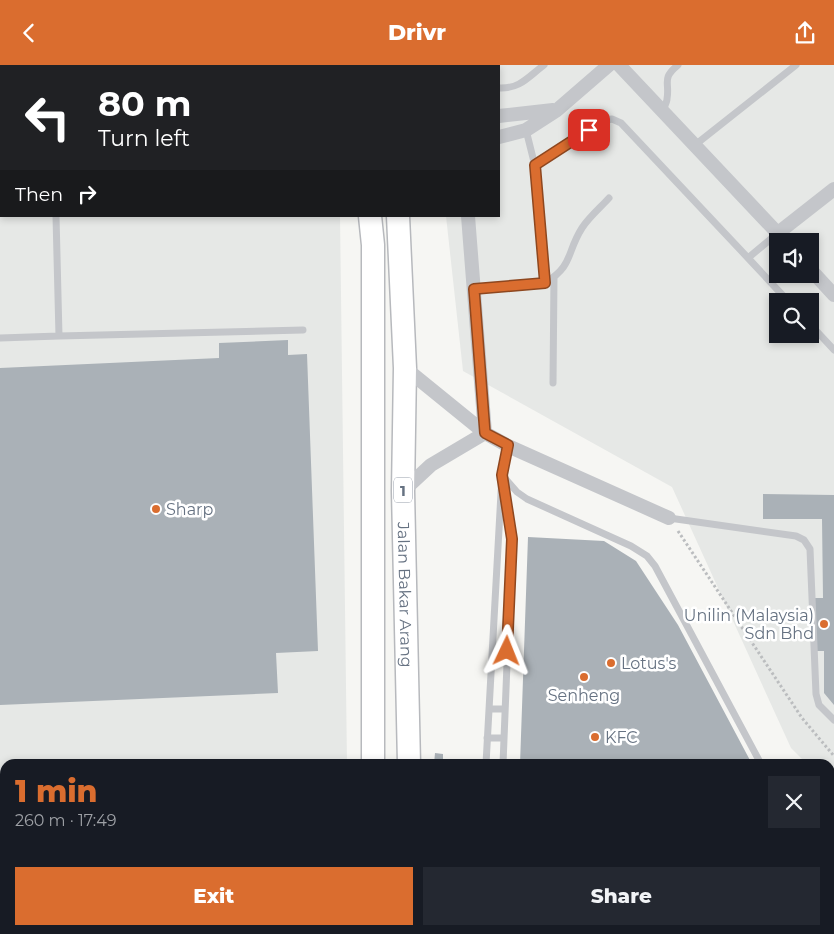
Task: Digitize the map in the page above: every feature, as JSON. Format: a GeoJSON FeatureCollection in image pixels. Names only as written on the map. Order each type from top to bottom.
{"type":"FeatureCollection","features":[{"type":"Feature","properties":{"kind":"main road","name":"Jalan Bakar Arang"},"geometry":{"type":"LineString","coordinates":[[370,217],[373,245],[373,759]]}},
{"type":"Feature","properties":{"kind":"main road","name":"Jalan Bakar Arang"},"geometry":{"type":"LineString","coordinates":[[398,217],[405,368],[403,491],[419,759]]}},
{"type":"Feature","properties":{"kind":"street"},"geometry":{"type":"LineString","coordinates":[[500,137],[526,130],[556,110],[609,65]]}},
{"type":"Feature","properties":{"kind":"street"},"geometry":{"type":"LineString","coordinates":[[619,65],[778,233]]}},
{"type":"Feature","properties":{"kind":"street"},"geometry":{"type":"LineString","coordinates":[[500,116],[556,110]]}},
{"type":"Feature","properties":{"kind":"street"},"geometry":{"type":"LineString","coordinates":[[786,233],[834,189]]}},
{"type":"Feature","properties":{"kind":"street"},"geometry":{"type":"LineString","coordinates":[[468,217],[485,433]]}},
{"type":"Feature","properties":{"kind":"street"},"geometry":{"type":"LineString","coordinates":[[819,279],[834,295]]}},
{"type":"Feature","properties":{"kind":"street"},"geometry":{"type":"LineString","coordinates":[[405,368],[485,433],[670,518]]}},
{"type":"Feature","properties":{"kind":"street"},"geometry":{"type":"LineString","coordinates":[[403,491],[431,465],[485,433]]}},
{"type":"Feature","properties":{"kind":"lane"},"geometry":{"type":"LineString","coordinates":[[500,87],[510,88],[517,86],[544,65]]}},
{"type":"Feature","properties":{"kind":"lane"},"geometry":{"type":"LineString","coordinates":[[663,111],[668,99],[666,81],[678,65]]}},
{"type":"Feature","properties":{"kind":"lane"},"geometry":{"type":"LineString","coordinates":[[695,145],[796,65]]}},
{"type":"Feature","properties":{"kind":"lane"},"geometry":{"type":"LineString","coordinates":[[535,165],[603,121],[612,119],[621,123],[781,293]]}},
{"type":"Feature","properties":{"kind":"lane"},"geometry":{"type":"LineString","coordinates":[[526,130],[535,165],[545,283]]}},
{"type":"Feature","properties":{"kind":"lane"},"geometry":{"type":"LineString","coordinates":[[474,289],[545,283],[554,277],[566,264],[583,227],[609,198]]}},
{"type":"Feature","properties":{"kind":"lane"},"geometry":{"type":"LineString","coordinates":[[56,217],[59,336]]}},
{"type":"Feature","properties":{"kind":"lane"},"geometry":{"type":"LineString","coordinates":[[748,258],[769,245]]}},
{"type":"Feature","properties":{"kind":"lane"},"geometry":{"type":"LineString","coordinates":[[553,383],[554,277]]}},
{"type":"Feature","properties":{"kind":"lane"},"geometry":{"type":"LineString","coordinates":[[0,338],[303,331]]}},
{"type":"Feature","properties":{"kind":"lane"},"geometry":{"type":"LineString","coordinates":[[819,334],[834,350]]}},
{"type":"Feature","properties":{"kind":"lane"},"geometry":{"type":"LineString","coordinates":[[486,759],[502,475],[508,445]]}},
{"type":"Feature","properties":{"kind":"lane"},"geometry":{"type":"LineString","coordinates":[[502,475],[512,539],[503,759]]}},
{"type":"Feature","properties":{"kind":"lane"},"geometry":{"type":"LineString","coordinates":[[502,475],[518,492],[528,499],[631,546],[646,556],[655,566],[758,759]]}},
{"type":"Feature","properties":{"kind":"lane"},"geometry":{"type":"LineString","coordinates":[[670,518],[796,536],[804,540],[810,549],[816,694],[819,705],[834,720]]}},
{"type":"Feature","properties":{"kind":"lane"},"geometry":{"type":"LineString","coordinates":[[489,709],[505,709]]}},
{"type":"Feature","properties":{"kind":"lane"},"geometry":{"type":"LineString","coordinates":[[487,738],[504,738]]}},
{"type":"Feature","properties":{"kind":"path"},"geometry":{"type":"LineString","coordinates":[[670,518],[802,718],[834,756]]}},
{"type":"Feature","properties":{"kind":"shaded area"},"geometry":{"type":"Polygon","coordinates":[[[500,65],[834,65],[834,759],[802,759],[791,748],[672,487],[463,371],[446,217],[500,217],[500,65]]]}},
{"type":"Feature","properties":{"kind":"shaded area"},"geometry":{"type":"Polygon","coordinates":[[[0,217],[340,217],[347,759],[0,759],[0,217]]]}},
{"type":"Feature","properties":{"kind":"building","name":"Sharp"},"geometry":{"type":"Polygon","coordinates":[[[288,340],[288,355],[307,354],[318,651],[276,653],[278,693],[0,705],[0,368],[219,358],[219,343],[288,340]]]}},
{"type":"Feature","properties":{"kind":"building","name":"Unilin (Malaysia) Sdn Bhd"},"geometry":{"type":"Polygon","coordinates":[[[763,494],[834,495],[834,705],[824,693],[824,651],[814,651],[814,598],[823,598],[822,519],[763,519],[763,494]]]}},
{"type":"Feature","properties":{"kind":"building","name":"Lotus's"},"geometry":{"type":"Polygon","coordinates":[[[528,537],[604,541],[636,561],[678,625],[749,759],[520,759],[528,537]]]}},
{"type":"Feature","properties":{"kind":"building"},"geometry":{"type":"Polygon","coordinates":[[[435,753],[443,754],[443,759],[434,759],[435,753]]]}},
{"type":"Feature","properties":{"kind":"place","name":"Sharp"},"geometry":{"type":"Point","coordinates":[156,509]}},
{"type":"Feature","properties":{"kind":"place","name":"Unilin (Malaysia) Sdn Bhd"},"geometry":{"type":"Point","coordinates":[824,624]}},
{"type":"Feature","properties":{"kind":"place","name":"Lotus's"},"geometry":{"type":"Point","coordinates":[611,663]}},
{"type":"Feature","properties":{"kind":"place","name":"Senheng"},"geometry":{"type":"Point","coordinates":[584,677]}},
{"type":"Feature","properties":{"kind":"place","name":"KFC"},"geometry":{"type":"Point","coordinates":[595,737]}},
{"type":"Feature","properties":{"kind":"route"},"geometry":{"type":"LineString","coordinates":[[507,651],[512,539],[502,475],[508,445],[485,433],[474,289],[545,283],[535,165],[589,130]]}}]}
